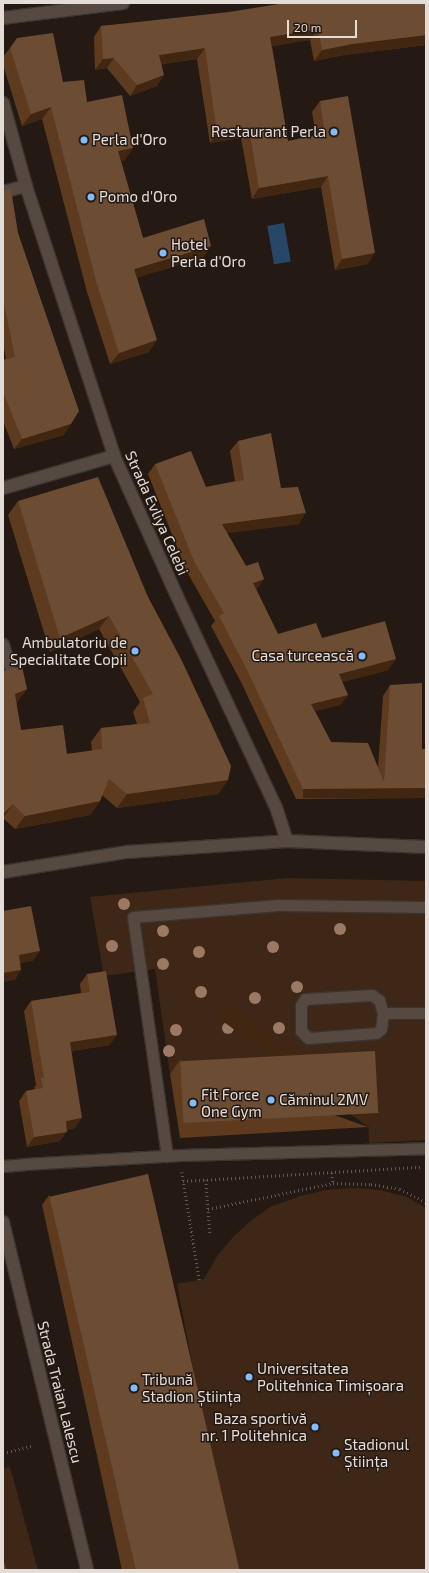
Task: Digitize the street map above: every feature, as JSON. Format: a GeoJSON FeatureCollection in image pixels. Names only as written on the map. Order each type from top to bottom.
{"type":"FeatureCollection","features":[{"type":"Feature","properties":{"kind":"street"},"geometry":{"type":"LineString","coordinates":[[3,18],[122,3]]}},
{"type":"Feature","properties":{"kind":"street","name":"Strada Evliya Celebi"},"geometry":{"type":"LineString","coordinates":[[3,103],[26,186],[114,456],[176,594],[276,807],[287,842]]}},
{"type":"Feature","properties":{"kind":"street"},"geometry":{"type":"LineString","coordinates":[[3,192],[26,186]]}},
{"type":"Feature","properties":{"kind":"street"},"geometry":{"type":"LineString","coordinates":[[3,488],[114,456]]}},
{"type":"Feature","properties":{"kind":"street"},"geometry":{"type":"LineString","coordinates":[[3,872],[127,852],[287,842],[426,847]]}},
{"type":"Feature","properties":{"kind":"street","name":"Strada Traian Lalescu"},"geometry":{"type":"LineString","coordinates":[[3,1222],[87,1570]]}},
{"type":"Feature","properties":{"kind":"lane"},"geometry":{"type":"LineString","coordinates":[[3,644],[9,665]]}},
{"type":"Feature","properties":{"kind":"lane"},"geometry":{"type":"LineString","coordinates":[[167,1156],[133,917],[279,905],[426,907]]}},
{"type":"Feature","properties":{"kind":"lane"},"geometry":{"type":"LineString","coordinates":[[372,995],[379,1000],[383,1013],[382,1029],[376,1033],[308,1038],[302,1031],[302,1005],[305,999],[372,995]]}},
{"type":"Feature","properties":{"kind":"lane"},"geometry":{"type":"LineString","coordinates":[[383,1013],[426,1013]]}},
{"type":"Feature","properties":{"kind":"lane"},"geometry":{"type":"LineString","coordinates":[[3,1166],[181,1155],[426,1148]]}},
{"type":"Feature","properties":{"kind":"path"},"geometry":{"type":"LineString","coordinates":[[181,1155],[183,1181],[200,1284]]}},
{"type":"Feature","properties":{"kind":"path"},"geometry":{"type":"LineString","coordinates":[[183,1181],[426,1167]]}},
{"type":"Feature","properties":{"kind":"path"},"geometry":{"type":"LineString","coordinates":[[332,1172],[333,1183]]}},
{"type":"Feature","properties":{"kind":"path"},"geometry":{"type":"LineString","coordinates":[[206,1180],[210,1233]]}},
{"type":"Feature","properties":{"kind":"path"},"geometry":{"type":"LineString","coordinates":[[208,1209],[333,1183],[371,1184],[400,1189],[426,1202]]}},
{"type":"Feature","properties":{"kind":"path"},"geometry":{"type":"LineString","coordinates":[[3,1453],[31,1446]]}},
{"type":"Feature","properties":{"kind":"shaded area"},"geometry":{"type":"Polygon","coordinates":[[[287,878],[426,881],[426,1140],[369,1143],[366,1065],[170,1074],[155,969],[104,976],[90,897],[287,878]]]}},
{"type":"Feature","properties":{"kind":"shaded area","name":"Baza sportivă nr. 1 Politehnica"},"geometry":{"type":"Polygon","coordinates":[[[356,1188],[380,1190],[407,1197],[426,1208],[426,1570],[231,1570],[177,1284],[204,1279],[218,1255],[234,1236],[270,1207],[301,1196],[326,1190],[356,1188]]]}},
{"type":"Feature","properties":{"kind":"shaded area"},"geometry":{"type":"Polygon","coordinates":[[[10,1467],[38,1570],[3,1570],[3,1469],[10,1467]]]}},
{"type":"Feature","properties":{"kind":"water"},"geometry":{"type":"Polygon","coordinates":[[[284,223],[291,261],[274,264],[267,226],[284,223]]]}},
{"type":"Feature","properties":{"kind":"building"},"geometry":{"type":"Polygon","coordinates":[[[285,3],[426,3],[426,35],[352,44],[322,50],[318,29],[270,37],[288,141],[325,134],[320,101],[348,96],[375,253],[342,259],[328,176],[259,188],[249,128],[217,133],[205,48],[159,55],[164,75],[137,85],[114,58],[103,59],[101,26],[229,12],[285,3]]]}},
{"type":"Feature","properties":{"kind":"building"},"geometry":{"type":"Polygon","coordinates":[[[53,33],[63,82],[84,80],[87,102],[122,95],[133,148],[118,151],[143,238],[204,219],[211,246],[134,269],[157,340],[119,353],[96,281],[51,107],[31,114],[10,48],[17,38],[53,33]]]}},
{"type":"Feature","properties":{"kind":"building"},"geometry":{"type":"Polygon","coordinates":[[[11,189],[18,233],[79,411],[71,424],[22,439],[3,392],[3,360],[15,357],[3,304],[3,191],[11,189]]]}},
{"type":"Feature","properties":{"kind":"building"},"geometry":{"type":"Polygon","coordinates":[[[271,433],[281,488],[298,487],[306,513],[222,524],[246,566],[258,562],[264,579],[253,583],[278,634],[316,623],[322,638],[385,621],[396,659],[339,674],[348,695],[311,704],[331,742],[368,743],[384,782],[390,685],[422,683],[422,749],[426,749],[426,788],[303,789],[247,670],[219,616],[224,613],[194,561],[155,464],[191,451],[206,487],[244,480],[238,441],[271,433]]]}},
{"type":"Feature","properties":{"kind":"building"},"geometry":{"type":"Polygon","coordinates":[[[98,477],[148,597],[181,659],[231,766],[228,780],[127,794],[109,779],[100,801],[25,816],[13,804],[3,814],[3,671],[22,666],[27,689],[15,694],[21,730],[63,725],[67,754],[102,749],[101,728],[150,723],[143,698],[153,694],[109,616],[60,638],[18,501],[98,477]]]}},
{"type":"Feature","properties":{"kind":"building"},"geometry":{"type":"Polygon","coordinates":[[[31,906],[40,951],[19,955],[21,970],[3,973],[3,911],[31,906]]]}},
{"type":"Feature","properties":{"kind":"building"},"geometry":{"type":"Polygon","coordinates":[[[106,971],[117,1035],[70,1042],[82,1118],[66,1121],[67,1132],[34,1137],[26,1091],[43,1088],[41,1078],[44,1078],[31,1001],[90,992],[87,974],[106,971]]]}},
{"type":"Feature","properties":{"kind":"building","name":"Căminul 2MV"},"geometry":{"type":"Polygon","coordinates":[[[375,1051],[378,1113],[184,1123],[180,1061],[375,1051]]]}},
{"type":"Feature","properties":{"kind":"building","name":"Tribună Stadion Știința"},"geometry":{"type":"Polygon","coordinates":[[[148,1174],[239,1570],[136,1570],[50,1197],[148,1174]]]}},
{"type":"Feature","properties":{"kind":"building"},"geometry":{"type":"Polygon","coordinates":[[[3,1558],[6,1570],[3,1570],[3,1558]]]}},
{"type":"Feature","properties":{"kind":"place","name":"Restaurant Perla"},"geometry":{"type":"Point","coordinates":[334,132]}},
{"type":"Feature","properties":{"kind":"place","name":"Perla d'Oro"},"geometry":{"type":"Point","coordinates":[84,140]}},
{"type":"Feature","properties":{"kind":"place","name":"Pomo d'Oro"},"geometry":{"type":"Point","coordinates":[91,197]}},
{"type":"Feature","properties":{"kind":"place","name":"Hotel Perla d'Oro"},"geometry":{"type":"Point","coordinates":[163,253]}},
{"type":"Feature","properties":{"kind":"place","name":"Ambulatoriu de Specialitate Copii"},"geometry":{"type":"Point","coordinates":[135,651]}},
{"type":"Feature","properties":{"kind":"place","name":"Casa turcească"},"geometry":{"type":"Point","coordinates":[362,656]}},
{"type":"Feature","properties":{"kind":"place","name":"Căminul 2MV"},"geometry":{"type":"Point","coordinates":[271,1100]}},
{"type":"Feature","properties":{"kind":"place","name":"Fit Force One Gym"},"geometry":{"type":"Point","coordinates":[193,1103]}},
{"type":"Feature","properties":{"kind":"place","name":"Universitatea Politehnica Timișoara"},"geometry":{"type":"Point","coordinates":[249,1377]}},
{"type":"Feature","properties":{"kind":"place","name":"Tribună Stadion Știința"},"geometry":{"type":"Point","coordinates":[134,1388]}},
{"type":"Feature","properties":{"kind":"place","name":"Baza sportivă nr. 1 Politehnica"},"geometry":{"type":"Point","coordinates":[315,1427]}},
{"type":"Feature","properties":{"kind":"place","name":"Stadionul Știința"},"geometry":{"type":"Point","coordinates":[336,1453]}}]}
